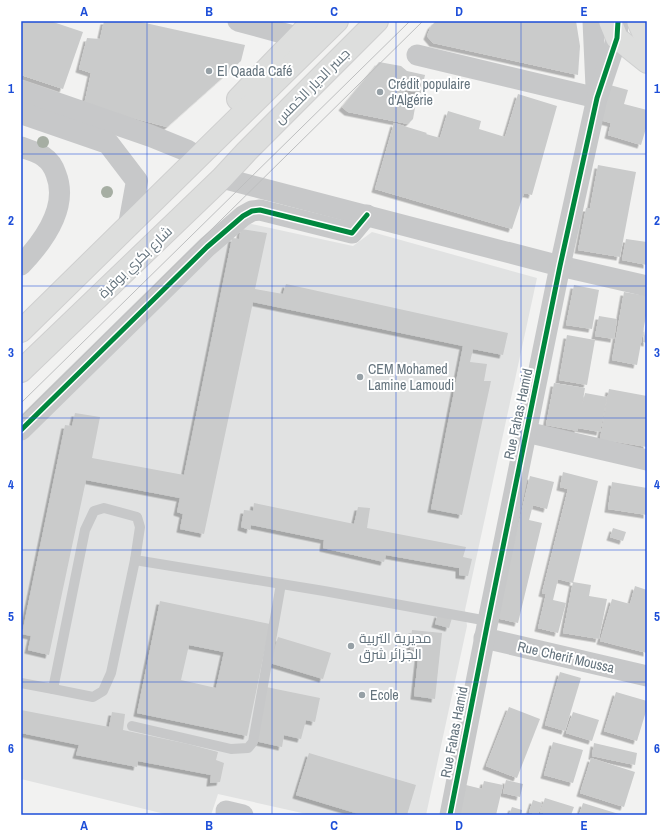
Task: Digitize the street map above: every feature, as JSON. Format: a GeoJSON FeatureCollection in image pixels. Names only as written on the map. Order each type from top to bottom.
{"type":"FeatureCollection","features":[{"type":"Feature","properties":{"kind":"main road"},"geometry":{"type":"LineString","coordinates":[[21,331],[164,190],[188,151],[313,21]]}},
{"type":"Feature","properties":{"kind":"main road","name":"جسر الديار الخمس"},"geometry":{"type":"LineString","coordinates":[[164,190],[225,133],[337,21]]}},
{"type":"Feature","properties":{"kind":"main road","name":"جسر الديار الخمس"},"geometry":{"type":"LineString","coordinates":[[247,151],[377,21]]}},
{"type":"Feature","properties":{"kind":"main road"},"geometry":{"type":"LineString","coordinates":[[638,21],[647,40]]}},
{"type":"Feature","properties":{"kind":"main road"},"geometry":{"type":"LineString","coordinates":[[615,27],[647,62]]}},
{"type":"Feature","properties":{"kind":"main road","name":"شارع بكري بوقرة"},"geometry":{"type":"LineString","coordinates":[[21,372],[222,178],[247,151]]}},
{"type":"Feature","properties":{"kind":"street"},"geometry":{"type":"LineString","coordinates":[[238,21],[297,37]]}},
{"type":"Feature","properties":{"kind":"street"},"geometry":{"type":"LineString","coordinates":[[417,56],[597,98],[593,21]]}},
{"type":"Feature","properties":{"kind":"street","name":"Rue Fahas Hamid"},"geometry":{"type":"LineString","coordinates":[[450,815],[560,266],[597,98],[615,27]]}},
{"type":"Feature","properties":{"kind":"street"},"geometry":{"type":"LineString","coordinates":[[21,91],[152,136],[188,151]]}},
{"type":"Feature","properties":{"kind":"street"},"geometry":{"type":"LineString","coordinates":[[21,113],[108,143],[137,182],[129,225]]}},
{"type":"Feature","properties":{"kind":"street"},"geometry":{"type":"LineString","coordinates":[[21,147],[44,156],[54,168],[60,184],[58,208],[46,235],[21,265]]}},
{"type":"Feature","properties":{"kind":"street"},"geometry":{"type":"LineString","coordinates":[[222,178],[560,266],[647,286]]}},
{"type":"Feature","properties":{"kind":"street"},"geometry":{"type":"LineString","coordinates":[[21,430],[207,247],[243,216],[252,211],[260,210],[352,233],[367,215]]}},
{"type":"Feature","properties":{"kind":"street"},"geometry":{"type":"LineString","coordinates":[[526,432],[647,460]]}},
{"type":"Feature","properties":{"kind":"street","name":"Rue Cherif Moussa"},"geometry":{"type":"LineString","coordinates":[[486,630],[647,676]]}},
{"type":"Feature","properties":{"kind":"lane"},"geometry":{"type":"LineString","coordinates":[[21,683],[53,689],[94,696],[103,691],[111,673],[135,560],[140,528],[137,517],[104,508],[94,511],[85,530],[53,689]]}},
{"type":"Feature","properties":{"kind":"lane"},"geometry":{"type":"LineString","coordinates":[[135,560],[281,584],[486,630]]}},
{"type":"Feature","properties":{"kind":"lane"},"geometry":{"type":"LineString","coordinates":[[132,726],[231,749],[248,748],[253,742],[281,584]]}},
{"type":"Feature","properties":{"kind":"shaded area"},"geometry":{"type":"Polygon","coordinates":[[[242,222],[353,246],[372,232],[537,278],[465,610],[467,626],[426,815],[311,815],[218,794],[211,815],[169,815],[21,779],[21,436],[232,238],[239,238],[242,222]]]}},
{"type":"Feature","properties":{"kind":"building"},"geometry":{"type":"Polygon","coordinates":[[[21,21],[50,21],[83,32],[63,89],[21,75],[21,21]]]}},
{"type":"Feature","properties":{"kind":"building"},"geometry":{"type":"Polygon","coordinates":[[[104,21],[136,21],[245,45],[241,61],[167,127],[84,105],[91,73],[79,69],[87,38],[100,39],[104,21]]]}},
{"type":"Feature","properties":{"kind":"building"},"geometry":{"type":"Polygon","coordinates":[[[436,21],[576,21],[580,46],[578,75],[433,43],[427,36],[431,26],[436,21]]]}},
{"type":"Feature","properties":{"kind":"building","name":"Crédit populaire d'Algérie"},"geometry":{"type":"Polygon","coordinates":[[[379,62],[401,66],[407,71],[425,75],[421,93],[405,90],[403,100],[416,102],[413,119],[408,124],[348,112],[342,107],[379,62]]]}},
{"type":"Feature","properties":{"kind":"building"},"geometry":{"type":"Polygon","coordinates":[[[610,85],[628,90],[624,104],[647,110],[647,125],[641,145],[608,135],[611,123],[600,120],[610,85]]]}},
{"type":"Feature","properties":{"kind":"building"},"geometry":{"type":"Polygon","coordinates":[[[518,94],[557,106],[532,195],[524,193],[512,229],[375,189],[394,123],[440,138],[448,111],[481,121],[479,129],[505,137],[518,94]]]}},
{"type":"Feature","properties":{"kind":"building"},"geometry":{"type":"Polygon","coordinates":[[[598,165],[636,172],[620,257],[578,250],[586,208],[590,208],[598,165]]]}},
{"type":"Feature","properties":{"kind":"building"},"geometry":{"type":"Polygon","coordinates":[[[241,229],[267,233],[255,289],[283,294],[286,284],[508,333],[503,355],[473,349],[470,362],[487,364],[484,381],[491,381],[462,515],[431,509],[463,346],[253,302],[204,534],[180,529],[183,514],[177,512],[180,498],[86,480],[49,655],[28,650],[31,636],[22,634],[65,425],[72,426],[75,413],[100,417],[92,458],[184,475],[232,238],[239,239],[241,229]]]}},
{"type":"Feature","properties":{"kind":"building"},"geometry":{"type":"Polygon","coordinates":[[[626,239],[647,242],[647,265],[622,260],[626,239]]]}},
{"type":"Feature","properties":{"kind":"building"},"geometry":{"type":"Polygon","coordinates":[[[574,285],[599,290],[592,329],[566,325],[574,285]]]}},
{"type":"Feature","properties":{"kind":"building"},"geometry":{"type":"Polygon","coordinates":[[[624,292],[647,296],[647,310],[637,365],[612,360],[624,292]]]}},
{"type":"Feature","properties":{"kind":"building"},"geometry":{"type":"Polygon","coordinates":[[[599,316],[617,319],[614,339],[595,336],[599,316]]]}},
{"type":"Feature","properties":{"kind":"building"},"geometry":{"type":"Polygon","coordinates":[[[647,325],[647,343],[643,342],[647,325]]]}},
{"type":"Feature","properties":{"kind":"building"},"geometry":{"type":"Polygon","coordinates":[[[567,335],[595,340],[587,385],[559,380],[567,335]]]}},
{"type":"Feature","properties":{"kind":"building"},"geometry":{"type":"Polygon","coordinates":[[[554,383],[585,388],[582,406],[585,393],[607,397],[600,432],[578,428],[578,431],[546,425],[554,383]]]}},
{"type":"Feature","properties":{"kind":"building"},"geometry":{"type":"Polygon","coordinates":[[[609,389],[647,396],[647,447],[600,439],[609,389]]]}},
{"type":"Feature","properties":{"kind":"building"},"geometry":{"type":"Polygon","coordinates":[[[563,472],[598,481],[573,583],[558,579],[553,600],[566,603],[558,633],[538,628],[546,594],[542,593],[568,489],[560,487],[563,472]]]}},
{"type":"Feature","properties":{"kind":"building"},"geometry":{"type":"Polygon","coordinates":[[[530,476],[554,482],[547,509],[533,505],[529,520],[542,523],[518,623],[496,618],[530,476]]]}},
{"type":"Feature","properties":{"kind":"building"},"geometry":{"type":"Polygon","coordinates":[[[612,482],[647,488],[647,515],[608,509],[612,482]]]}},
{"type":"Feature","properties":{"kind":"building"},"geometry":{"type":"Polygon","coordinates":[[[254,503],[354,524],[358,507],[370,508],[367,528],[466,547],[463,557],[472,559],[468,576],[459,575],[459,568],[386,555],[384,562],[323,548],[324,540],[251,525],[250,530],[241,527],[244,510],[253,511],[254,503]]]}},
{"type":"Feature","properties":{"kind":"building"},"geometry":{"type":"Polygon","coordinates":[[[613,528],[626,532],[623,541],[610,537],[613,528]]]}},
{"type":"Feature","properties":{"kind":"building"},"geometry":{"type":"Polygon","coordinates":[[[573,582],[591,585],[589,596],[607,599],[599,639],[563,633],[573,582]]]}},
{"type":"Feature","properties":{"kind":"building"},"geometry":{"type":"Polygon","coordinates":[[[635,586],[647,590],[647,653],[600,641],[612,599],[630,604],[635,586]]]}},
{"type":"Feature","properties":{"kind":"building"},"geometry":{"type":"Polygon","coordinates":[[[160,601],[270,624],[247,736],[137,713],[160,601]],[[189,645],[181,680],[216,688],[224,652],[189,645]]]}},
{"type":"Feature","properties":{"kind":"building"},"geometry":{"type":"Polygon","coordinates":[[[438,614],[452,618],[449,628],[435,624],[438,614]]]}},
{"type":"Feature","properties":{"kind":"building"},"geometry":{"type":"Polygon","coordinates":[[[412,630],[442,633],[435,699],[414,696],[419,650],[410,649],[412,630]]]}},
{"type":"Feature","properties":{"kind":"building"},"geometry":{"type":"Polygon","coordinates":[[[278,637],[331,653],[323,679],[270,663],[278,637]]]}},
{"type":"Feature","properties":{"kind":"building"},"geometry":{"type":"Polygon","coordinates":[[[560,672],[581,678],[565,731],[545,725],[560,672]]]}},
{"type":"Feature","properties":{"kind":"building"},"geometry":{"type":"Polygon","coordinates":[[[266,687],[320,698],[315,722],[306,720],[301,739],[284,735],[282,747],[255,741],[266,687]]]}},
{"type":"Feature","properties":{"kind":"building"},"geometry":{"type":"Polygon","coordinates":[[[616,692],[647,701],[647,708],[637,741],[604,731],[616,692]]]}},
{"type":"Feature","properties":{"kind":"building"},"geometry":{"type":"Polygon","coordinates":[[[509,707],[540,719],[517,778],[486,766],[509,707]]]}},
{"type":"Feature","properties":{"kind":"building"},"geometry":{"type":"Polygon","coordinates":[[[21,710],[109,727],[112,712],[125,714],[123,730],[218,752],[216,760],[224,763],[220,782],[210,783],[211,775],[138,761],[137,767],[76,755],[79,745],[21,733],[21,710]]]}},
{"type":"Feature","properties":{"kind":"building"},"geometry":{"type":"Polygon","coordinates":[[[573,712],[599,720],[592,741],[566,733],[573,712]]]}},
{"type":"Feature","properties":{"kind":"building"},"geometry":{"type":"Polygon","coordinates":[[[553,742],[583,750],[573,783],[544,775],[553,742]]]}},
{"type":"Feature","properties":{"kind":"building"},"geometry":{"type":"Polygon","coordinates":[[[594,743],[637,753],[635,765],[592,756],[594,743]]]}},
{"type":"Feature","properties":{"kind":"building"},"geometry":{"type":"Polygon","coordinates":[[[309,753],[416,785],[407,815],[362,815],[296,795],[309,753]]]}},
{"type":"Feature","properties":{"kind":"building"},"geometry":{"type":"Polygon","coordinates":[[[591,758],[635,772],[624,807],[580,793],[591,758]]]}},
{"type":"Feature","properties":{"kind":"building"},"geometry":{"type":"Polygon","coordinates":[[[506,780],[523,784],[520,797],[503,793],[506,780]]]}},
{"type":"Feature","properties":{"kind":"building"},"geometry":{"type":"Polygon","coordinates":[[[484,781],[503,785],[496,815],[459,815],[466,785],[482,789],[484,781]]]}},
{"type":"Feature","properties":{"kind":"building"},"geometry":{"type":"Polygon","coordinates":[[[545,798],[574,807],[571,815],[549,815],[540,812],[545,798]]]}},
{"type":"Feature","properties":{"kind":"building"},"geometry":{"type":"Polygon","coordinates":[[[533,800],[542,803],[538,815],[529,812],[533,800]]]}},
{"type":"Feature","properties":{"kind":"building"},"geometry":{"type":"Polygon","coordinates":[[[583,803],[622,815],[579,815],[583,803]]]}},
{"type":"Feature","properties":{"kind":"building"},"geometry":{"type":"Polygon","coordinates":[[[512,807],[522,810],[521,815],[509,815],[512,807]]]}},
{"type":"Feature","properties":{"kind":"tram line"},"geometry":{"type":"LineString","coordinates":[[21,403],[410,21]]}},
{"type":"Feature","properties":{"kind":"tram line"},"geometry":{"type":"LineString","coordinates":[[21,417],[423,21]]}},
{"type":"Feature","properties":{"kind":"cycle path"},"geometry":{"type":"LineString","coordinates":[[450,815],[560,266],[597,98],[617,38],[618,21]]}},
{"type":"Feature","properties":{"kind":"cycle path"},"geometry":{"type":"LineString","coordinates":[[21,430],[207,247],[243,216],[252,211],[260,210],[352,233],[367,215]]}},
{"type":"Feature","properties":{"kind":"place","name":"El Qaada Café"},"geometry":{"type":"Point","coordinates":[209,71]}},
{"type":"Feature","properties":{"kind":"place","name":"Crédit populaire d'Algérie"},"geometry":{"type":"Point","coordinates":[380,92]}},
{"type":"Feature","properties":{"kind":"place","name":"CEM Mohamed Lamine Lamoudi"},"geometry":{"type":"Point","coordinates":[360,377]}},
{"type":"Feature","properties":{"kind":"place","name":"مديرية التربية الجزائر شرق"},"geometry":{"type":"Point","coordinates":[351,646]}},
{"type":"Feature","properties":{"kind":"place","name":"Ecole"},"geometry":{"type":"Point","coordinates":[362,695]}}]}
